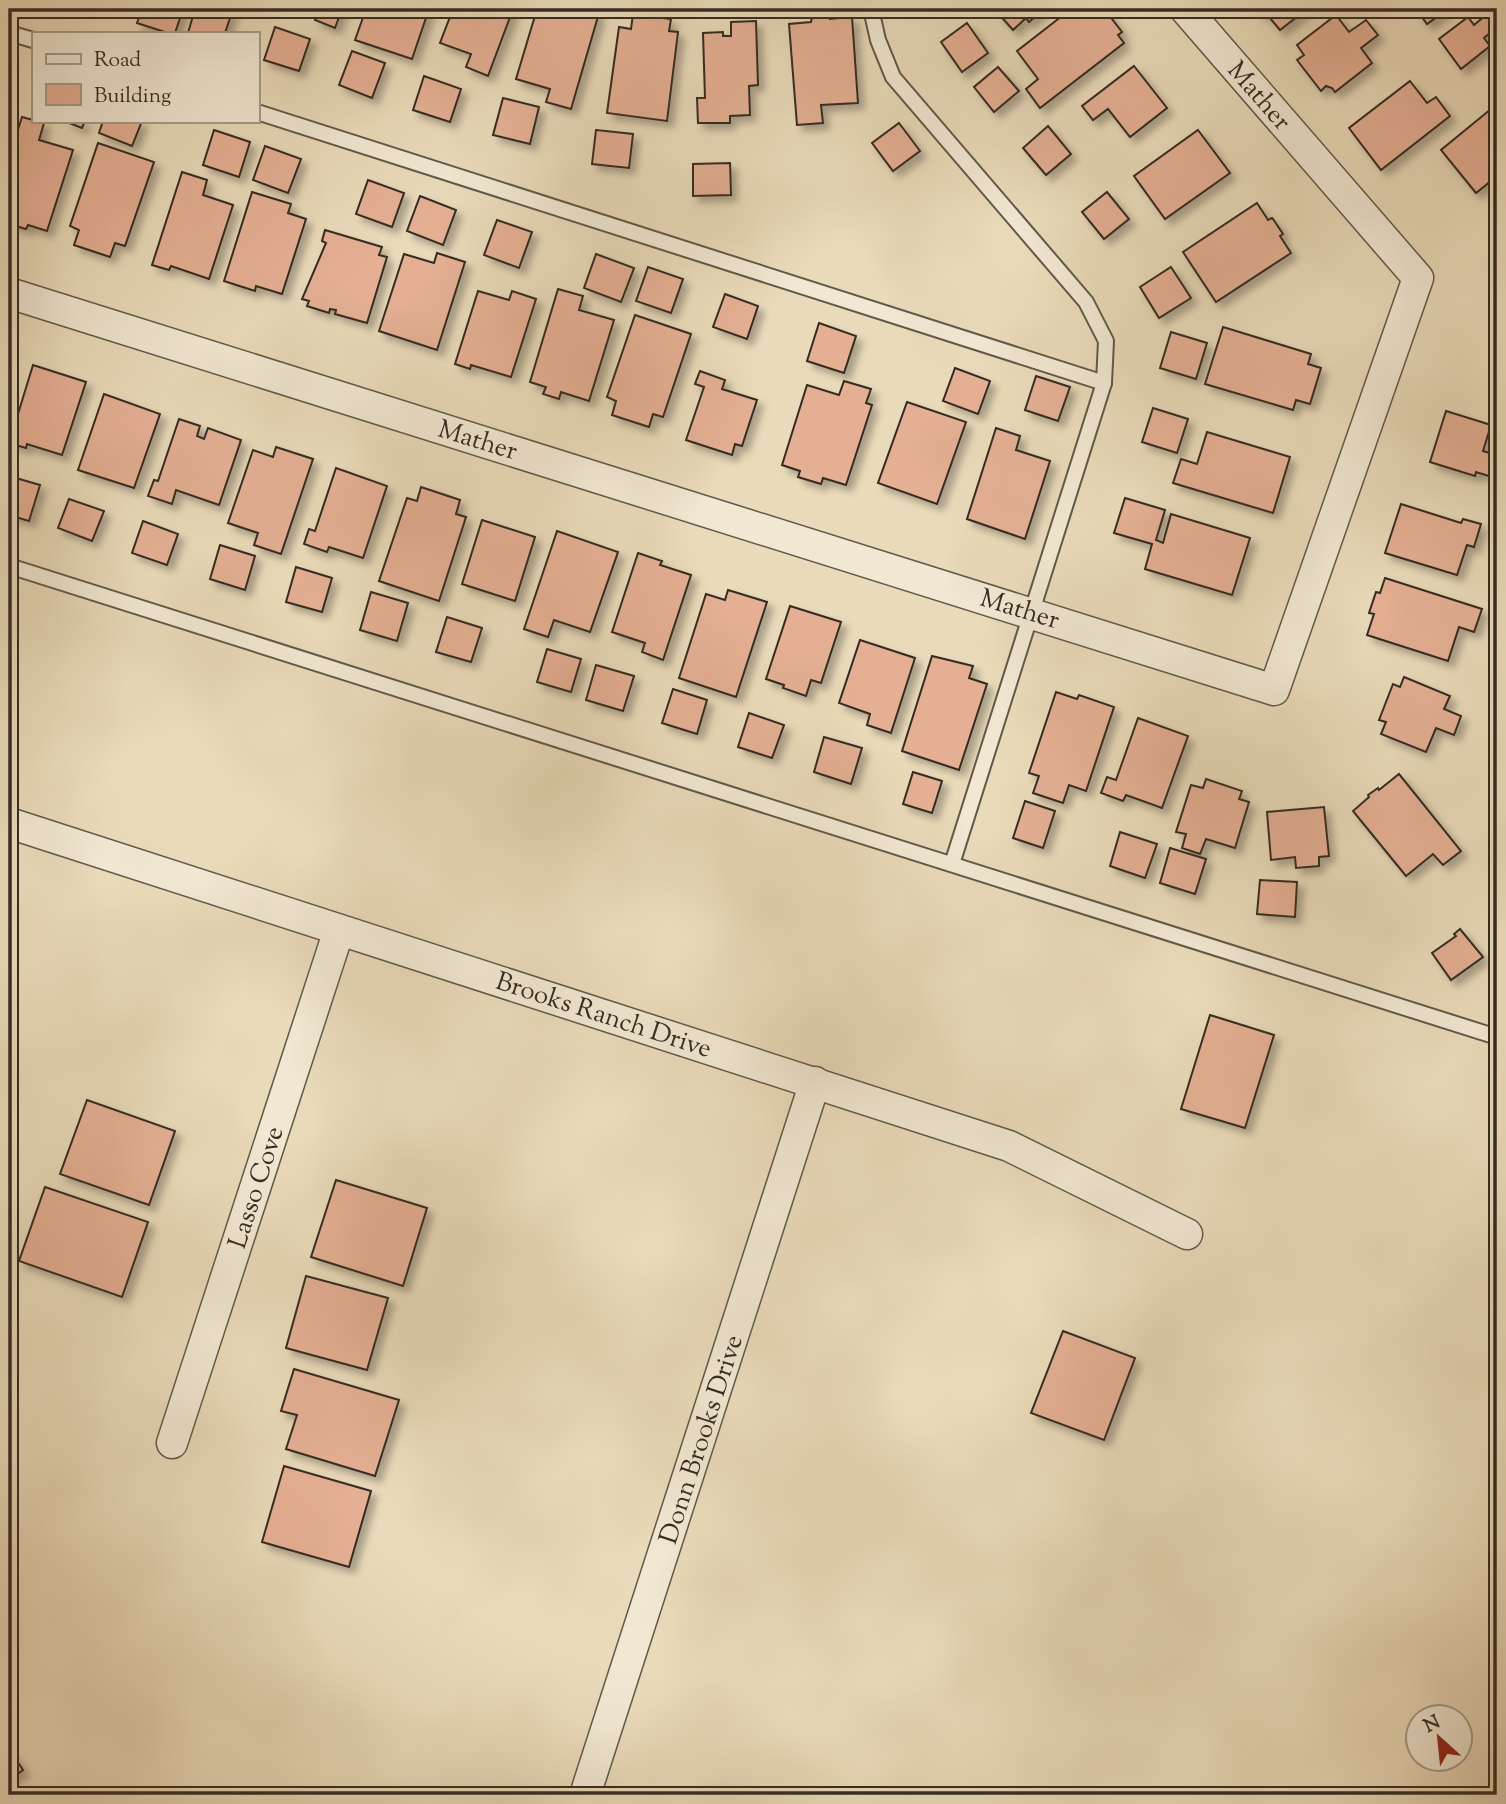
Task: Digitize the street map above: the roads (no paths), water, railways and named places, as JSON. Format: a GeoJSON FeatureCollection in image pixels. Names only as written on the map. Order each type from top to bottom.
{"type":"FeatureCollection","features":[{"type":"Feature","properties":{"kind":"street","name":"Mather"},"geometry":{"type":"LineString","coordinates":[[9,293],[1274,690],[1418,278],[1185,9]]}},
{"type":"Feature","properties":{"kind":"street","name":"Brooks Ranch Drive"},"geometry":{"type":"LineString","coordinates":[[9,823],[1009,1146],[1187,1234]]}},
{"type":"Feature","properties":{"kind":"street","name":"Lasso Cove"},"geometry":{"type":"LineString","coordinates":[[172,1443],[339,930]]}},
{"type":"Feature","properties":{"kind":"street","name":"Donn Brooks Drive"},"geometry":{"type":"LineString","coordinates":[[585,1795],[815,1082]]}},
{"type":"Feature","properties":{"kind":"lane"},"geometry":{"type":"LineString","coordinates":[[871,9],[878,40],[893,77],[1086,302],[1106,341],[1104,383],[952,864]]}},
{"type":"Feature","properties":{"kind":"lane"},"geometry":{"type":"LineString","coordinates":[[9,33],[32,40]]}},
{"type":"Feature","properties":{"kind":"lane"},"geometry":{"type":"LineString","coordinates":[[259,113],[1104,383]]}},
{"type":"Feature","properties":{"kind":"lane"},"geometry":{"type":"LineString","coordinates":[[9,566],[1497,1037]]}}]}
